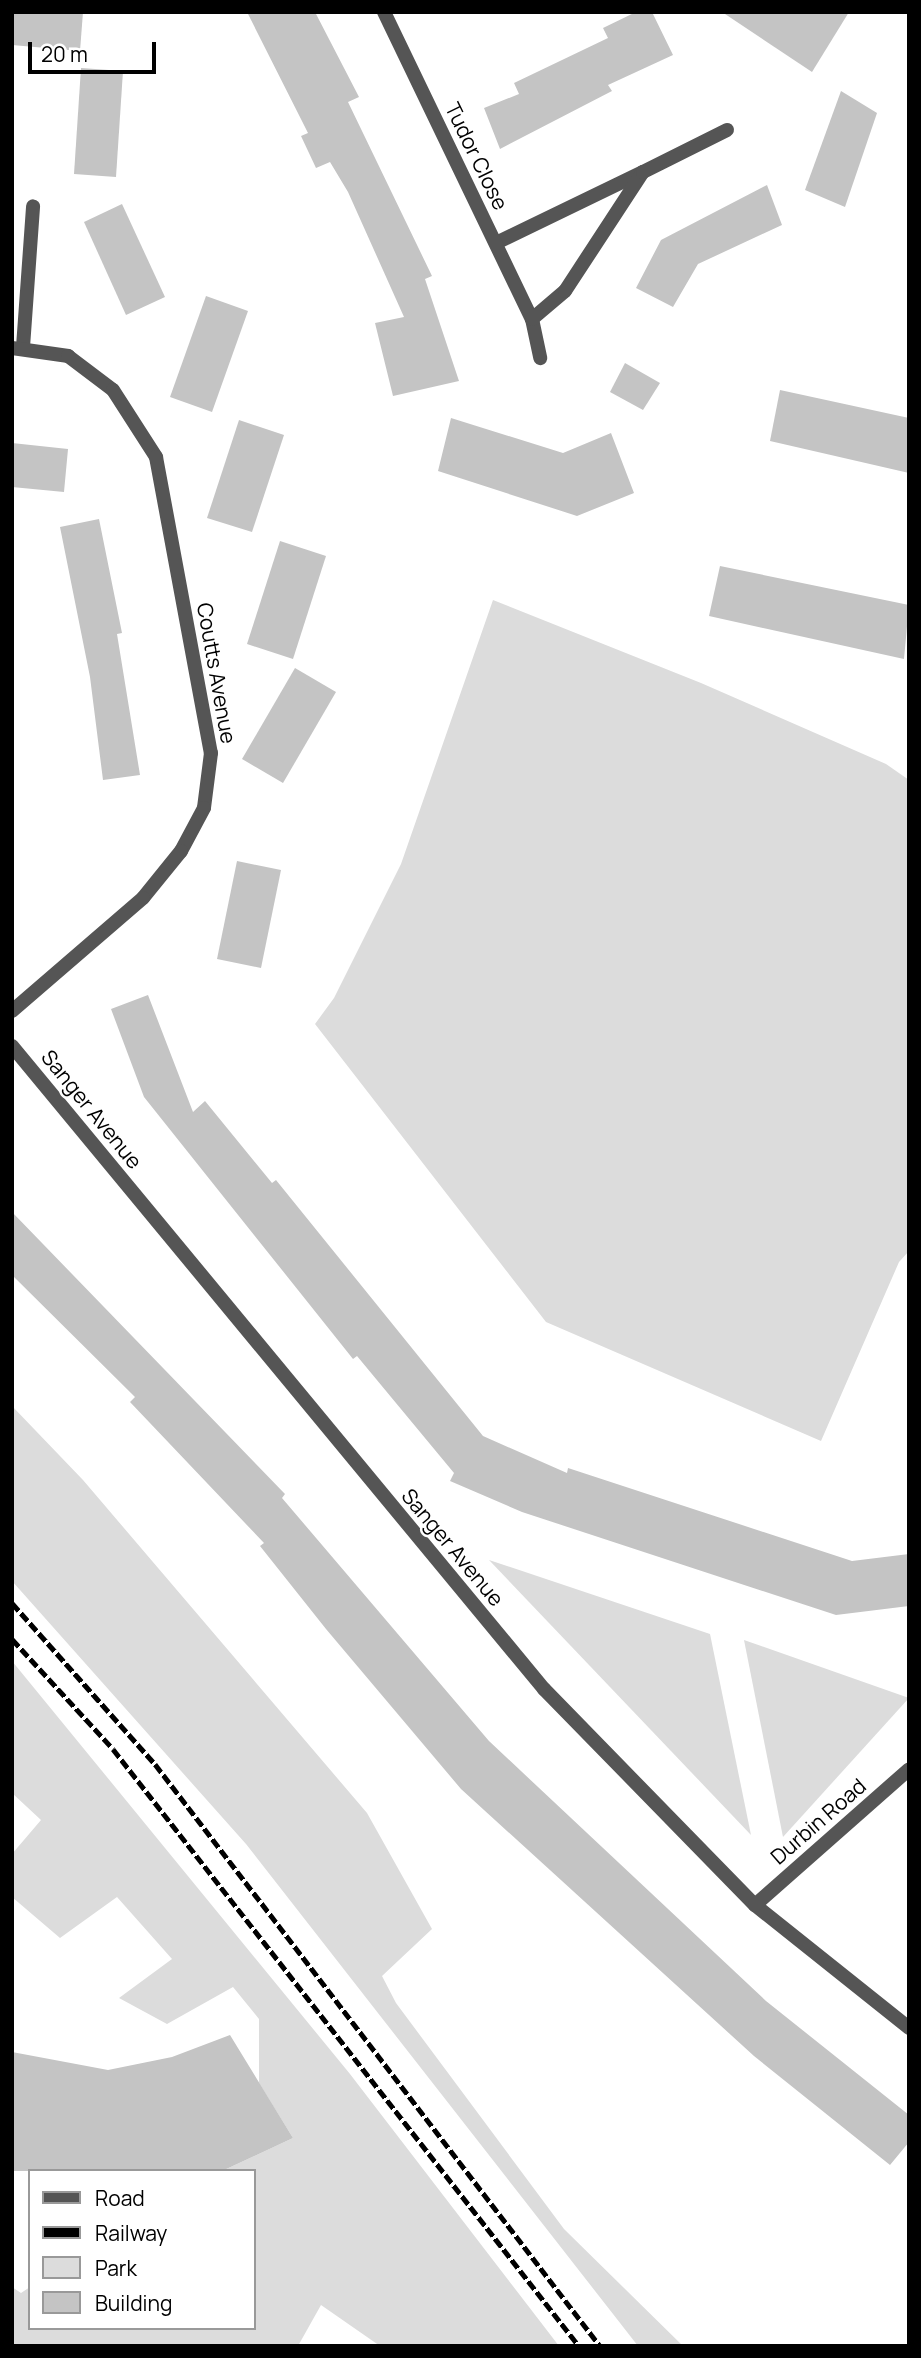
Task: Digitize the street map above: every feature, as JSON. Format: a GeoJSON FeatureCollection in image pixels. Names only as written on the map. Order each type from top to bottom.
{"type":"FeatureCollection","features":[{"type":"Feature","properties":{"kind":"street","name":"Tudor Close"},"geometry":{"type":"LineString","coordinates":[[384,12],[532,319],[540,358]]}},
{"type":"Feature","properties":{"kind":"street"},"geometry":{"type":"LineString","coordinates":[[496,243],[727,130]]}},
{"type":"Feature","properties":{"kind":"street"},"geometry":{"type":"LineString","coordinates":[[532,319],[565,291],[643,172]]}},
{"type":"Feature","properties":{"kind":"street"},"geometry":{"type":"LineString","coordinates":[[18,348],[33,206]]}},
{"type":"Feature","properties":{"kind":"street","name":"Coutts Avenue"},"geometry":{"type":"LineString","coordinates":[[12,1012],[143,898],[181,851],[204,808],[211,753],[156,457],[113,390],[68,356],[18,348]]}},
{"type":"Feature","properties":{"kind":"street","name":"Sanger Avenue"},"geometry":{"type":"LineString","coordinates":[[12,1046],[544,1689],[755,1905],[909,2028]]}},
{"type":"Feature","properties":{"kind":"street","name":"Durbin Road"},"geometry":{"type":"LineString","coordinates":[[755,1905],[909,1769]]}},
{"type":"Feature","properties":{"kind":"green space"},"geometry":{"type":"Polygon","coordinates":[[[493,600],[701,683],[886,764],[909,780],[909,1251],[899,1262],[821,1441],[546,1322],[315,1024],[334,998],[401,864],[493,600]]]}},
{"type":"Feature","properties":{"kind":"green space"},"geometry":{"type":"Polygon","coordinates":[[[12,1406],[83,1480],[367,1813],[432,1929],[382,1976],[396,2003],[564,2229],[683,2346],[638,2346],[246,1844],[12,1581],[12,1406]]]}},
{"type":"Feature","properties":{"kind":"green space"},"geometry":{"type":"Polygon","coordinates":[[[489,1560],[710,1634],[751,1835],[489,1560]]]}},
{"type":"Feature","properties":{"kind":"green space"},"geometry":{"type":"Polygon","coordinates":[[[744,1640],[909,1698],[783,1837],[744,1640]]]}},
{"type":"Feature","properties":{"kind":"green space"},"geometry":{"type":"Polygon","coordinates":[[[12,1661],[350,2074],[559,2346],[380,2346],[321,2305],[298,2346],[12,2346],[12,2287],[21,2293],[28,2288],[28,2330],[256,2330],[256,2169],[226,2169],[293,2138],[259,2083],[259,2019],[233,1987],[167,2024],[119,1998],[172,1959],[117,1897],[60,1938],[12,1897],[12,1854],[41,1820],[12,1793],[12,1661]]]}},
{"type":"Feature","properties":{"kind":"building"},"geometry":{"type":"Polygon","coordinates":[[[12,12],[83,12],[80,51],[12,45],[12,12]]]}},
{"type":"Feature","properties":{"kind":"building"},"geometry":{"type":"Polygon","coordinates":[[[247,12],[315,12],[359,97],[348,102],[432,276],[425,279],[459,381],[393,396],[375,323],[404,317],[348,192],[330,162],[316,168],[301,136],[308,133],[247,12]]]}},
{"type":"Feature","properties":{"kind":"building"},"geometry":{"type":"Polygon","coordinates":[[[636,12],[652,12],[673,55],[608,85],[612,91],[500,149],[484,108],[519,94],[514,83],[608,38],[603,28],[636,12]]]}},
{"type":"Feature","properties":{"kind":"building"},"geometry":{"type":"Polygon","coordinates":[[[722,12],[849,12],[812,72],[722,12]]]}},
{"type":"Feature","properties":{"kind":"building"},"geometry":{"type":"Polygon","coordinates":[[[81,68],[123,71],[116,177],[74,174],[81,68]]]}},
{"type":"Feature","properties":{"kind":"building"},"geometry":{"type":"Polygon","coordinates":[[[841,91],[877,113],[845,207],[805,190],[841,91]]]}},
{"type":"Feature","properties":{"kind":"building"},"geometry":{"type":"Polygon","coordinates":[[[767,185],[782,225],[698,264],[673,307],[636,288],[661,240],[767,185]]]}},
{"type":"Feature","properties":{"kind":"building"},"geometry":{"type":"Polygon","coordinates":[[[122,204],[165,297],[126,315],[84,222],[122,204]]]}},
{"type":"Feature","properties":{"kind":"building"},"geometry":{"type":"Polygon","coordinates":[[[206,296],[248,311],[212,412],[170,397],[206,296]]]}},
{"type":"Feature","properties":{"kind":"building"},"geometry":{"type":"Polygon","coordinates":[[[625,363],[660,383],[643,410],[610,392],[625,363]]]}},
{"type":"Feature","properties":{"kind":"building"},"geometry":{"type":"Polygon","coordinates":[[[780,390],[909,418],[909,473],[770,441],[780,390]]]}},
{"type":"Feature","properties":{"kind":"building"},"geometry":{"type":"Polygon","coordinates":[[[451,418],[563,453],[611,433],[634,493],[577,516],[438,471],[451,418]]]}},
{"type":"Feature","properties":{"kind":"building"},"geometry":{"type":"Polygon","coordinates":[[[239,420],[284,435],[252,532],[207,518],[239,420]]]}},
{"type":"Feature","properties":{"kind":"building"},"geometry":{"type":"Polygon","coordinates":[[[12,443],[68,449],[64,492],[12,487],[12,443]]]}},
{"type":"Feature","properties":{"kind":"building"},"geometry":{"type":"Polygon","coordinates":[[[99,519],[122,633],[117,634],[140,775],[103,780],[90,677],[60,527],[99,519]]]}},
{"type":"Feature","properties":{"kind":"building"},"geometry":{"type":"Polygon","coordinates":[[[280,541],[326,556],[293,659],[247,644],[280,541]]]}},
{"type":"Feature","properties":{"kind":"building"},"geometry":{"type":"Polygon","coordinates":[[[720,566],[909,605],[904,659],[709,616],[720,566]]]}},
{"type":"Feature","properties":{"kind":"building"},"geometry":{"type":"Polygon","coordinates":[[[295,668],[336,692],[283,783],[242,759],[295,668]]]}},
{"type":"Feature","properties":{"kind":"building"},"geometry":{"type":"Polygon","coordinates":[[[237,861],[281,870],[261,968],[217,959],[237,861]]]}},
{"type":"Feature","properties":{"kind":"building"},"geometry":{"type":"Polygon","coordinates":[[[148,995],[193,1112],[205,1101],[272,1183],[276,1180],[483,1436],[567,1473],[568,1468],[852,1561],[909,1554],[909,1606],[836,1615],[522,1512],[450,1481],[454,1473],[357,1356],[353,1359],[144,1097],[111,1009],[148,995]]]}},
{"type":"Feature","properties":{"kind":"building"},"geometry":{"type":"Polygon","coordinates":[[[12,1212],[285,1494],[282,1498],[489,1741],[766,2001],[909,2115],[909,2142],[890,2165],[754,2056],[461,1789],[326,1629],[260,1546],[264,1543],[130,1402],[135,1397],[12,1275],[12,1212]]]}},
{"type":"Feature","properties":{"kind":"building"},"geometry":{"type":"Polygon","coordinates":[[[230,2035],[293,2138],[226,2169],[12,2171],[12,2052],[108,2070],[172,2057],[230,2035]]]}},
{"type":"Feature","properties":{"kind":"railway"},"geometry":{"type":"LineString","coordinates":[[12,1603],[155,1764],[600,2346]]}},
{"type":"Feature","properties":{"kind":"railway"},"geometry":{"type":"LineString","coordinates":[[12,1639],[113,1749],[579,2346]]}}]}
